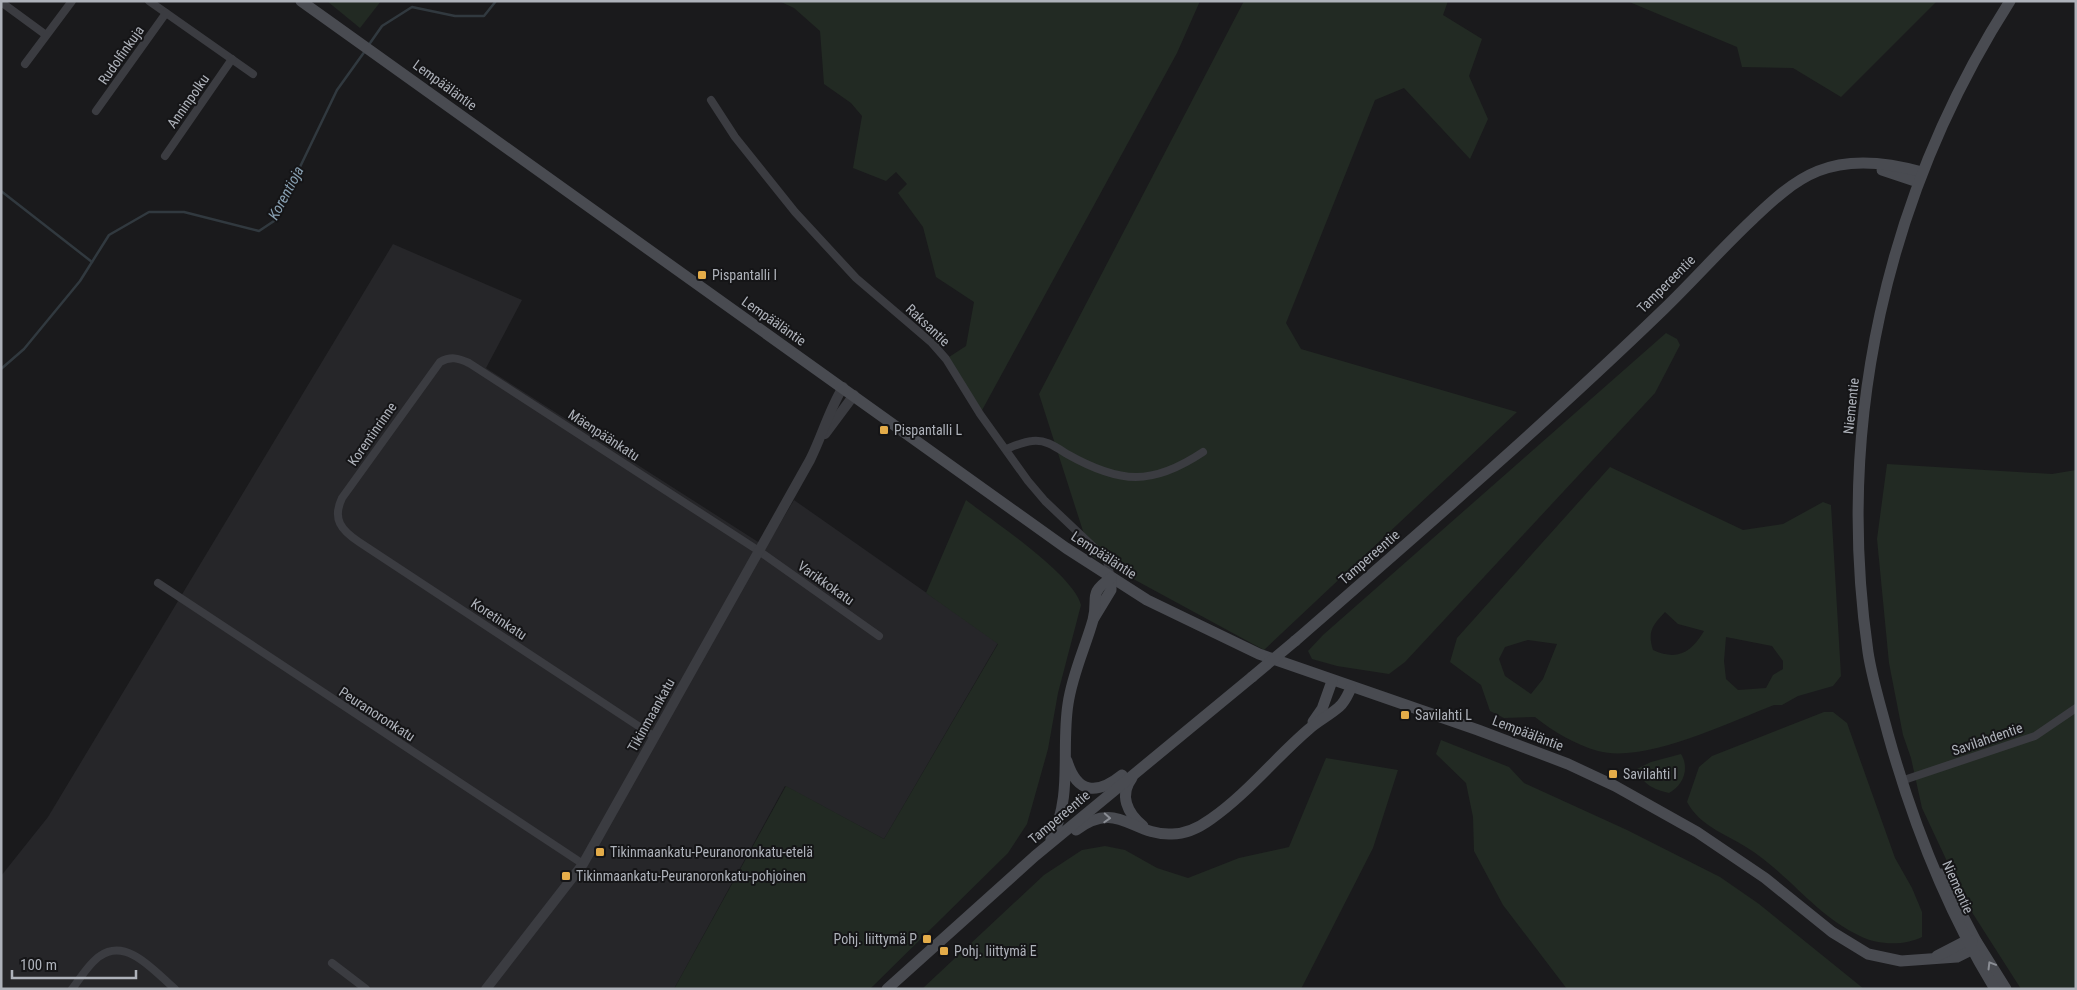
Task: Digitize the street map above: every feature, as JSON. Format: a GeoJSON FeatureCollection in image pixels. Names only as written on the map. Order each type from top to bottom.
{"type":"FeatureCollection","features":[{"type":"Feature","properties":{"kind":"main road","name":"Lempääläntie"},"geometry":{"type":"LineString","coordinates":[[301,1],[1111,578],[1202,628],[1259,654],[1351,688],[1527,748],[1615,786],[1704,836],[1765,878],[1838,936],[1868,954],[1901,961],[1934,959],[1957,956],[1971,944]]}},
{"type":"Feature","properties":{"kind":"main road","name":"Lempääläntie"},"geometry":{"type":"LineString","coordinates":[[309,1],[334,24]]}},
{"type":"Feature","properties":{"kind":"main road","name":"Niementie"},"geometry":{"type":"LineString","coordinates":[[1971,944],[1942,893],[1901,781],[1869,654],[1862,591],[1860,466],[1866,394],[1878,321],[1896,246],[1920,177],[1953,99],[2010,1]]}},
{"type":"Feature","properties":{"kind":"main road","name":"Tampereentie"},"geometry":{"type":"LineString","coordinates":[[887,989],[1035,856],[1295,641],[1485,476],[1666,308],[1717,254],[1775,199],[1817,171],[1840,165],[1871,165],[1920,177]]}},
{"type":"Feature","properties":{"kind":"main road"},"geometry":{"type":"LineString","coordinates":[[1048,845],[1062,814],[1064,742],[1073,680],[1094,618],[1096,594],[1099,586],[1111,578]]}},
{"type":"Feature","properties":{"kind":"main road"},"geometry":{"type":"LineString","coordinates":[[1309,729],[1322,708],[1332,681]]}},
{"type":"Feature","properties":{"kind":"main road"},"geometry":{"type":"LineString","coordinates":[[1035,856],[1089,821],[1102,817],[1126,821],[1148,830],[1173,834],[1188,832],[1205,823],[1222,811],[1309,729],[1340,706],[1351,688]]}},
{"type":"Feature","properties":{"kind":"main road"},"geometry":{"type":"LineString","coordinates":[[1064,742],[1068,766],[1076,781],[1080,785],[1093,788],[1111,782],[1140,760],[1171,743]]}},
{"type":"Feature","properties":{"kind":"main road"},"geometry":{"type":"LineString","coordinates":[[1138,770],[1126,786],[1126,803],[1131,813],[1148,830]]}},
{"type":"Feature","properties":{"kind":"main road"},"geometry":{"type":"LineString","coordinates":[[1971,944],[1995,989]]}},
{"type":"Feature","properties":{"kind":"main road"},"geometry":{"type":"LineString","coordinates":[[1971,944],[2006,989]]}},
{"type":"Feature","properties":{"kind":"street"},"geometry":{"type":"LineString","coordinates":[[25,64],[72,1]]}},
{"type":"Feature","properties":{"kind":"street"},"geometry":{"type":"LineString","coordinates":[[149,1],[253,74]]}},
{"type":"Feature","properties":{"kind":"street"},"geometry":{"type":"LineString","coordinates":[[1,2],[46,35]]}},
{"type":"Feature","properties":{"kind":"street","name":"Rudolfinkuja"},"geometry":{"type":"LineString","coordinates":[[96,111],[166,13]]}},
{"type":"Feature","properties":{"kind":"street","name":"Anninpolku"},"geometry":{"type":"LineString","coordinates":[[165,156],[232,59]]}},
{"type":"Feature","properties":{"kind":"street","name":"Raksantie"},"geometry":{"type":"LineString","coordinates":[[711,100],[735,137],[795,212],[856,278],[932,343],[946,358],[1006,449],[1045,501],[1107,561],[1111,578]]}},
{"type":"Feature","properties":{"kind":"street","name":"Mäenpäänkatu"},"geometry":{"type":"LineString","coordinates":[[433,369],[448,358],[458,358],[469,363],[759,551]]}},
{"type":"Feature","properties":{"kind":"street","name":"Korentinrinne"},"geometry":{"type":"LineString","coordinates":[[336,516],[342,498],[433,369]]}},
{"type":"Feature","properties":{"kind":"street","name":"Tikinmaankatu"},"geometry":{"type":"LineString","coordinates":[[820,441],[833,404],[843,388]]}},
{"type":"Feature","properties":{"kind":"street","name":"Tikinmaankatu"},"geometry":{"type":"LineString","coordinates":[[486,989],[583,864],[820,441],[854,395]]}},
{"type":"Feature","properties":{"kind":"street"},"geometry":{"type":"LineString","coordinates":[[1006,449],[1032,441],[1047,442],[1100,471],[1123,478],[1162,474],[1203,452]]}},
{"type":"Feature","properties":{"kind":"street","name":"Koretinkatu"},"geometry":{"type":"LineString","coordinates":[[336,516],[345,532],[358,542],[654,737]]}},
{"type":"Feature","properties":{"kind":"street","name":"Varikkokatu"},"geometry":{"type":"LineString","coordinates":[[759,551],[879,636]]}},
{"type":"Feature","properties":{"kind":"street","name":"Peuranoronkatu"},"geometry":{"type":"LineString","coordinates":[[158,583],[583,864]]}},
{"type":"Feature","properties":{"kind":"street","name":"Savilahdentie"},"geometry":{"type":"LineString","coordinates":[[1901,781],[2035,736],[2076,708]]}},
{"type":"Feature","properties":{"kind":"street"},"geometry":{"type":"LineString","coordinates":[[72,989],[98,957],[111,949],[126,951],[175,989]]}},
{"type":"Feature","properties":{"kind":"street"},"geometry":{"type":"LineString","coordinates":[[332,963],[366,989]]}},
{"type":"Feature","properties":{"kind":"shaded area"},"geometry":{"type":"Polygon","coordinates":[[[327,1],[381,1],[360,28],[327,1]]]}},
{"type":"Feature","properties":{"kind":"shaded area"},"geometry":{"type":"Polygon","coordinates":[[[779,1],[1200,1],[1177,53],[980,414],[946,359],[966,346],[974,302],[936,277],[923,227],[898,193],[907,184],[896,172],[886,181],[853,168],[862,116],[851,103],[824,84],[820,31],[794,8],[779,1]]]}},
{"type":"Feature","properties":{"kind":"shaded area"},"geometry":{"type":"Polygon","coordinates":[[[1244,1],[1448,1],[1443,15],[1482,39],[1469,76],[1488,119],[1470,159],[1404,88],[1375,100],[1286,323],[1301,349],[1517,412],[1264,650],[1091,556],[1039,394],[1244,1]]]}},
{"type":"Feature","properties":{"kind":"shaded area"},"geometry":{"type":"Polygon","coordinates":[[[1627,1],[1937,1],[1841,97],[1793,68],[1742,67],[1737,47],[1627,1]]]}},
{"type":"Feature","properties":{"kind":"shaded area"},"geometry":{"type":"Polygon","coordinates":[[[393,244],[522,300],[486,368],[766,547],[794,500],[998,643],[884,839],[785,786],[674,989],[1,989],[1,876],[48,817],[393,244]]]}},
{"type":"Feature","properties":{"kind":"shaded area"},"geometry":{"type":"Polygon","coordinates":[[[1666,333],[1677,339],[1680,345],[1655,393],[1405,662],[1389,674],[1337,666],[1312,659],[1308,651],[1323,635],[1666,333]]]}},
{"type":"Feature","properties":{"kind":"shaded area"},"geometry":{"type":"Polygon","coordinates":[[[1887,464],[2052,474],[2076,470],[2076,989],[2021,989],[1968,906],[1922,808],[1911,758],[1903,735],[1889,663],[1877,539],[1887,464]]]}},
{"type":"Feature","properties":{"kind":"shaded area"},"geometry":{"type":"Polygon","coordinates":[[[1610,467],[1743,530],[1783,524],[1823,502],[1831,505],[1841,676],[1833,686],[1798,696],[1782,705],[1774,705],[1687,739],[1639,752],[1617,753],[1598,751],[1557,733],[1535,717],[1504,718],[1490,711],[1481,685],[1450,662],[1457,638],[1610,467]],[[1665,612],[1652,629],[1651,643],[1653,650],[1669,655],[1683,653],[1694,645],[1704,631],[1678,624],[1665,612]],[[1726,637],[1724,661],[1726,679],[1738,690],[1766,688],[1773,675],[1783,669],[1783,661],[1772,646],[1726,637]],[[1528,640],[1505,647],[1499,659],[1505,676],[1531,694],[1543,679],[1557,644],[1528,640]]]}},
{"type":"Feature","properties":{"kind":"shaded area"},"geometry":{"type":"Polygon","coordinates":[[[966,500],[1049,564],[1075,593],[1081,605],[1058,693],[1048,749],[1027,824],[1008,853],[870,989],[674,989],[786,786],[884,839],[998,644],[926,593],[966,500]]]}},
{"type":"Feature","properties":{"kind":"shaded area"},"geometry":{"type":"Polygon","coordinates":[[[1824,712],[1833,712],[1847,723],[1895,858],[1912,888],[1922,912],[1922,937],[1915,940],[1883,943],[1867,939],[1844,927],[1815,906],[1761,857],[1706,823],[1692,810],[1687,802],[1699,767],[1712,756],[1824,712]]]}},
{"type":"Feature","properties":{"kind":"shaded area"},"geometry":{"type":"Polygon","coordinates":[[[1441,740],[1509,767],[1524,783],[1627,830],[1720,877],[1759,904],[1864,989],[1567,989],[1503,905],[1474,851],[1473,817],[1466,783],[1436,754],[1441,740]]]}},
{"type":"Feature","properties":{"kind":"shaded area"},"geometry":{"type":"Polygon","coordinates":[[[1681,754],[1685,765],[1684,776],[1678,786],[1669,793],[1649,786],[1639,774],[1637,769],[1651,762],[1681,754]]]}},
{"type":"Feature","properties":{"kind":"shaded area"},"geometry":{"type":"Polygon","coordinates":[[[1326,758],[1398,770],[1373,848],[1301,989],[922,989],[1044,875],[1082,850],[1105,846],[1125,850],[1157,868],[1188,878],[1239,858],[1289,847],[1326,758]]]}},
{"type":"Feature","properties":{"kind":"waterway","name":"Korentioja"},"geometry":{"type":"LineString","coordinates":[[368,46],[382,26],[412,7],[455,16],[484,16],[496,1]]}},
{"type":"Feature","properties":{"kind":"waterway","name":"Korentioja"},"geometry":{"type":"LineString","coordinates":[[1,369],[24,349],[80,281],[109,235],[149,212],[184,212],[259,231],[274,221],[337,90],[365,51]]}},
{"type":"Feature","properties":{"kind":"waterway"},"geometry":{"type":"LineString","coordinates":[[1,191],[92,262]]}},
{"type":"Feature","properties":{"kind":"place","name":"Pispantalli I"},"geometry":{"type":"Point","coordinates":[702,275]}},
{"type":"Feature","properties":{"kind":"place","name":"Pispantalli L"},"geometry":{"type":"Point","coordinates":[884,430]}},
{"type":"Feature","properties":{"kind":"place","name":"Savilahti L"},"geometry":{"type":"Point","coordinates":[1405,715]}},
{"type":"Feature","properties":{"kind":"place","name":"Savilahti I"},"geometry":{"type":"Point","coordinates":[1613,774]}},
{"type":"Feature","properties":{"kind":"place","name":"Tikinmaankatu-Peuranoronkatu-etelä"},"geometry":{"type":"Point","coordinates":[600,852]}},
{"type":"Feature","properties":{"kind":"place","name":"Tikinmaankatu-Peuranoronkatu-pohjoinen"},"geometry":{"type":"Point","coordinates":[566,876]}},
{"type":"Feature","properties":{"kind":"place","name":"Pohj. liittymä P"},"geometry":{"type":"Point","coordinates":[927,939]}},
{"type":"Feature","properties":{"kind":"place","name":"Pohj. liittymä E"},"geometry":{"type":"Point","coordinates":[944,951]}}]}
